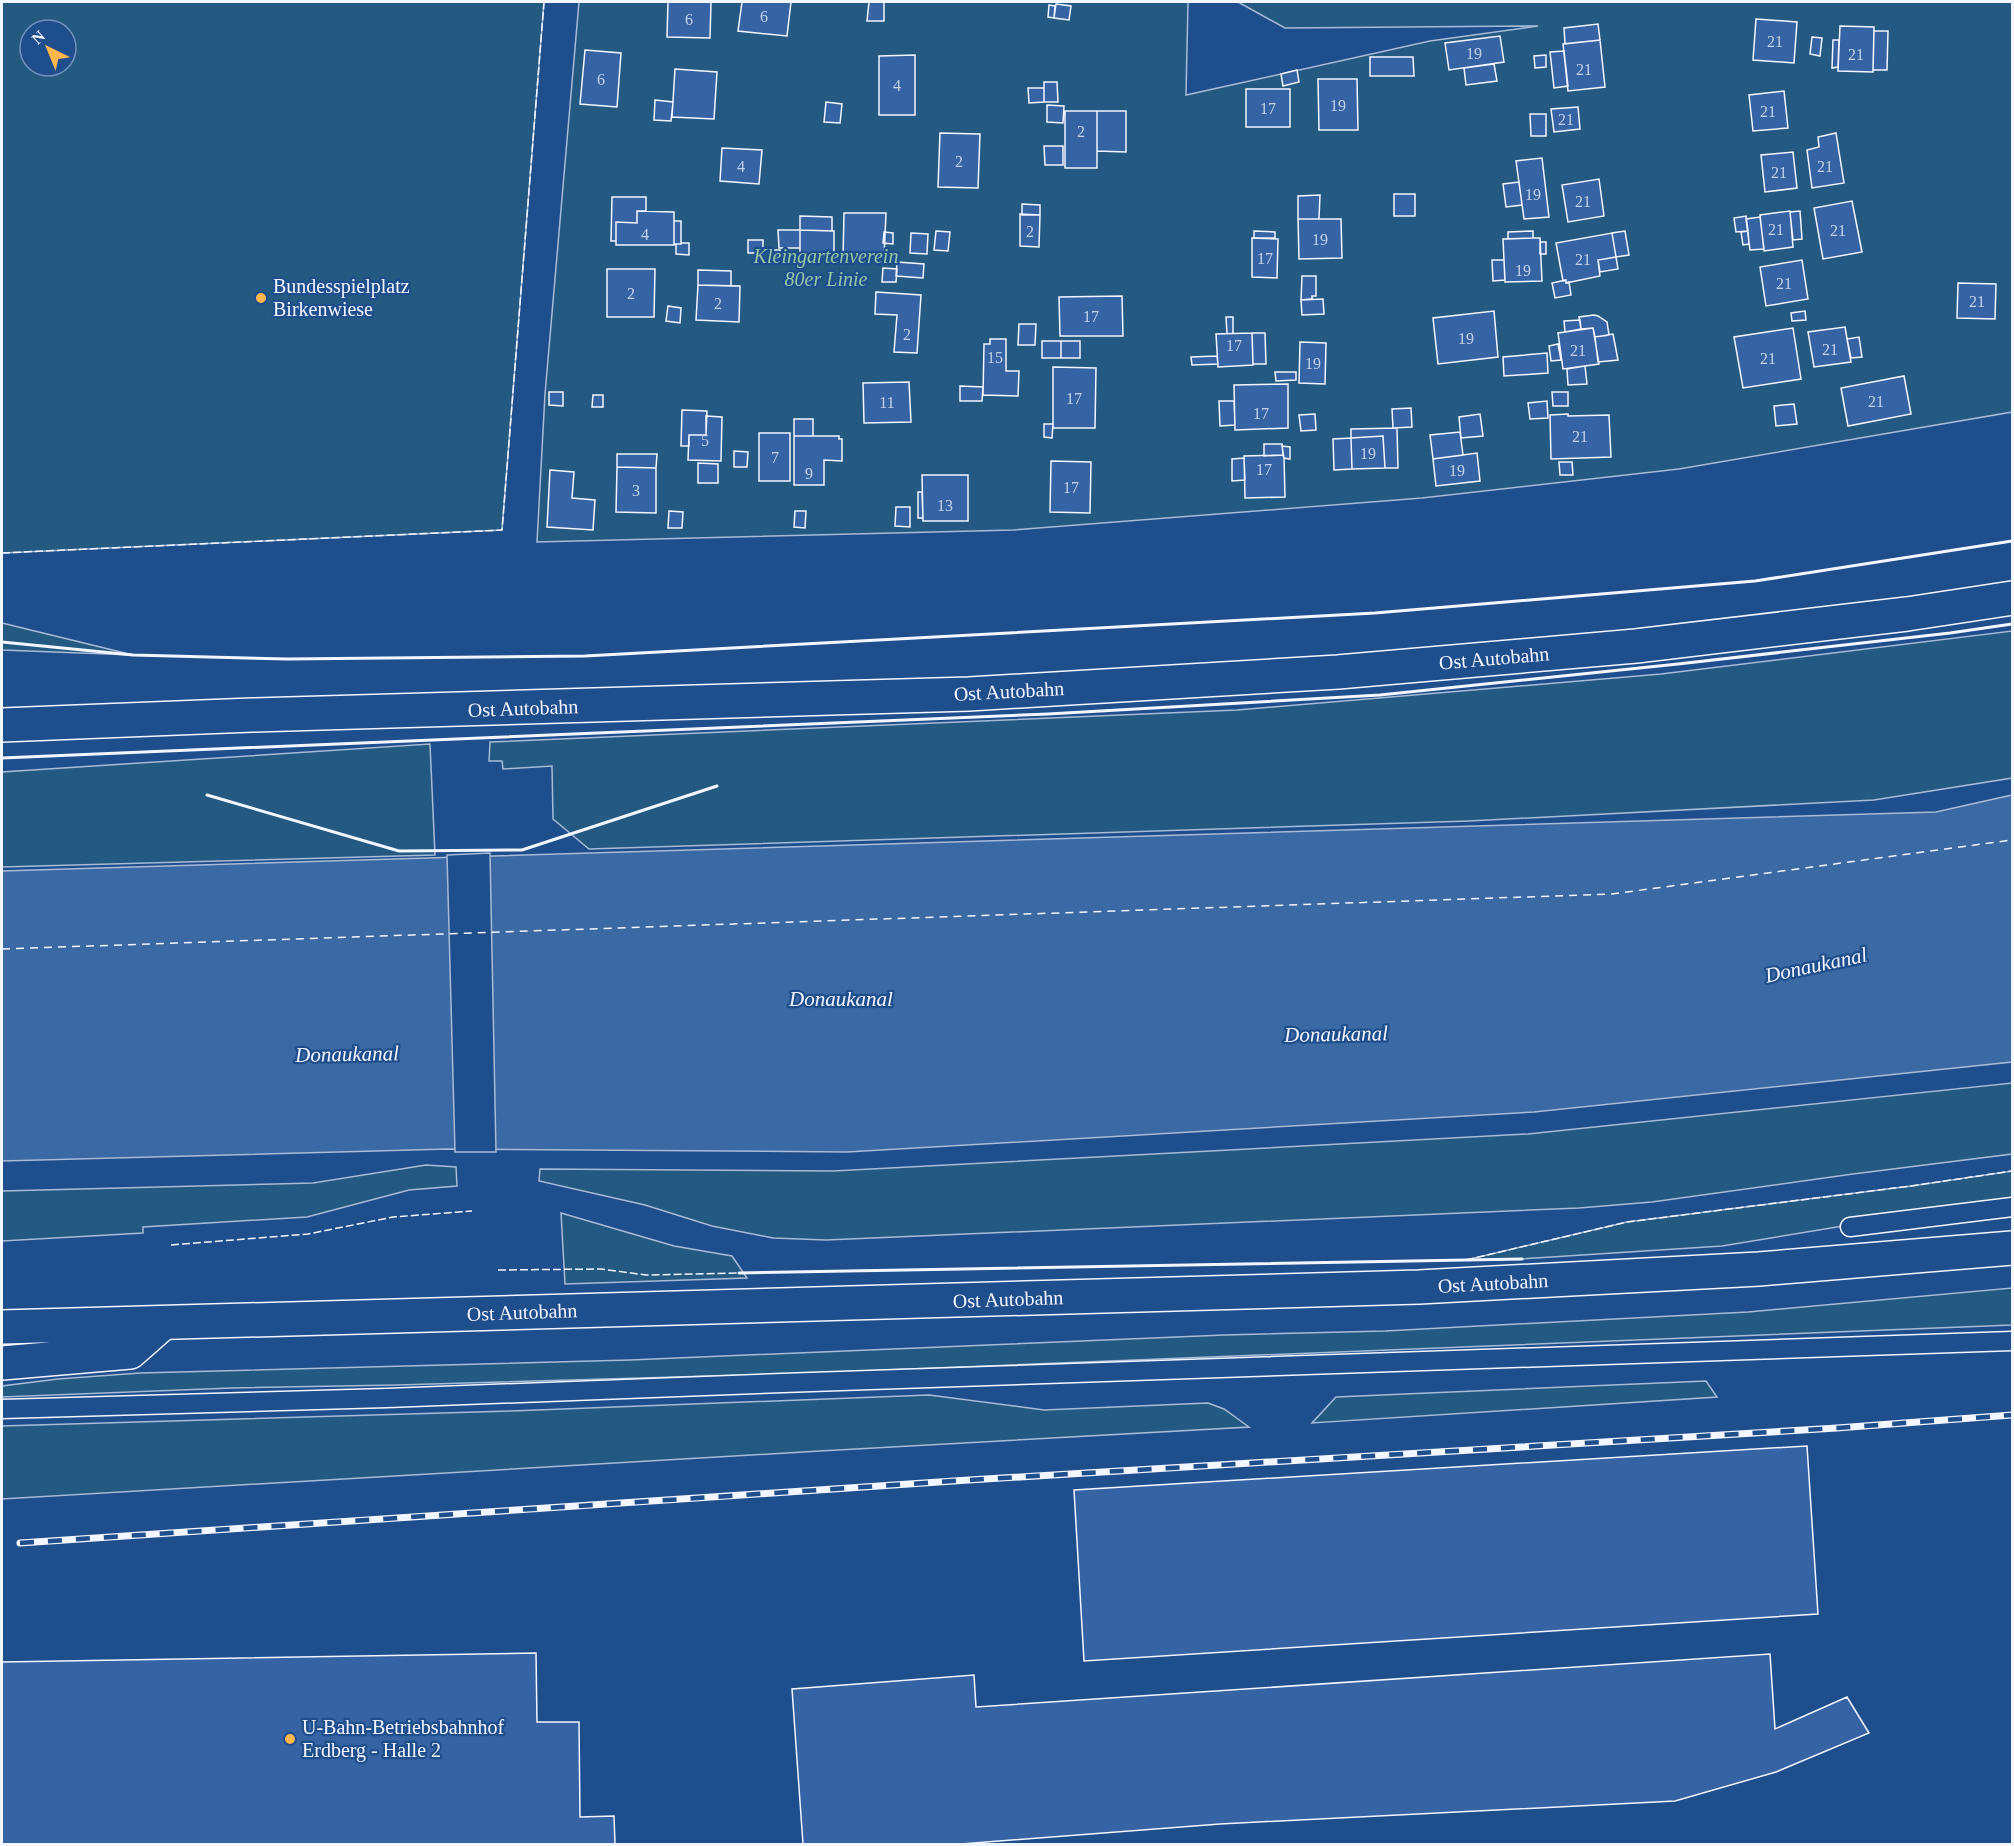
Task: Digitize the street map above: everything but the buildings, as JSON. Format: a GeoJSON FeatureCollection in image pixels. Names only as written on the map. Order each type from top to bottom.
{"type":"FeatureCollection","features":[{"type":"Feature","properties":{"kind":"highway","name":"Ost Autobahn"},"geometry":{"type":"LineString","coordinates":[[5,722],[969,694],[1338,672],[1636,646],[1907,614],[2013,598]]}},
{"type":"Feature","properties":{"kind":"highway","name":"Ost Autobahn"},"geometry":{"type":"LineString","coordinates":[[2,1327],[1419,1287],[1759,1269],[2013,1248]]}},
{"type":"Feature","properties":{"kind":"highway"},"geometry":{"type":"LineString","coordinates":[[2,1341],[114,1335],[163,1323]]}},
{"type":"Feature","properties":{"kind":"highway"},"geometry":{"type":"LineString","coordinates":[[2,1363],[130,1352],[163,1323]]}},
{"type":"Feature","properties":{"kind":"lane"},"geometry":{"type":"LineString","coordinates":[[1850,1227],[2013,1207]]}},
{"type":"Feature","properties":{"kind":"lane"},"geometry":{"type":"LineString","coordinates":[[2,1348],[114,1335]]}},
{"type":"Feature","properties":{"kind":"lane"},"geometry":{"type":"LineString","coordinates":[[2,1409],[387,1398],[2013,1341]]}},
{"type":"Feature","properties":{"kind":"green space","name":"Bundesspielplatz Birkenwiese"},"geometry":{"type":"Polygon","coordinates":[[[2,2],[544,2],[502,530],[2,553],[2,2]]]}},
{"type":"Feature","properties":{"kind":"green space","name":"Kleingartenverein 80er Linie"},"geometry":{"type":"Polygon","coordinates":[[[579,2],[1188,2],[1186,95],[1430,41],[1538,26],[1285,28],[1238,2],[2012,2],[2012,412],[1679,469],[1422,498],[1014,530],[537,542],[545,394],[579,2]]]}},
{"type":"Feature","properties":{"kind":"green space"},"geometry":{"type":"Polygon","coordinates":[[[2,623],[133,655],[2,650],[2,623]]]}},
{"type":"Feature","properties":{"kind":"green space"},"geometry":{"type":"Polygon","coordinates":[[[2012,631],[2012,778],[1874,800],[1469,821],[589,849],[553,819],[552,766],[503,769],[502,761],[489,761],[490,742],[1237,710],[1661,674],[2012,631]]]}},
{"type":"Feature","properties":{"kind":"green space"},"geometry":{"type":"Polygon","coordinates":[[[430,744],[435,855],[2,867],[2,772],[430,744]]]}},
{"type":"Feature","properties":{"kind":"green space"},"geometry":{"type":"Polygon","coordinates":[[[2012,1083],[2012,1154],[1652,1202],[1579,1208],[826,1240],[773,1238],[712,1226],[645,1205],[539,1181],[540,1169],[833,1171],[1528,1134],[2012,1083]]]}},
{"type":"Feature","properties":{"kind":"green space"},"geometry":{"type":"Polygon","coordinates":[[[426,1165],[456,1167],[457,1186],[409,1190],[307,1217],[143,1227],[143,1233],[2,1241],[2,1191],[313,1183],[426,1165]]]}},
{"type":"Feature","properties":{"kind":"green space"},"geometry":{"type":"Polygon","coordinates":[[[2012,1171],[2012,1198],[1722,1246],[1522,1259],[1466,1260],[1627,1222],[2012,1171]]]}},
{"type":"Feature","properties":{"kind":"green space"},"geometry":{"type":"Polygon","coordinates":[[[561,1213],[674,1246],[732,1256],[747,1278],[565,1284],[561,1213]]]}},
{"type":"Feature","properties":{"kind":"green space"},"geometry":{"type":"Polygon","coordinates":[[[2012,1288],[2012,1325],[785,1374],[232,1388],[2,1397],[2,1386],[140,1373],[630,1360],[1224,1335],[1385,1331],[1748,1312],[2012,1288]]]}},
{"type":"Feature","properties":{"kind":"green space"},"geometry":{"type":"Polygon","coordinates":[[[1706,1381],[1717,1397],[1312,1423],[1336,1397],[1706,1381]]]}},
{"type":"Feature","properties":{"kind":"green space"},"geometry":{"type":"Polygon","coordinates":[[[929,1395],[1044,1410],[1208,1403],[1224,1409],[1249,1427],[2,1499],[2,1426],[511,1411],[929,1395]]]}},
{"type":"Feature","properties":{"kind":"water","name":"Donaukanal"},"geometry":{"type":"Polygon","coordinates":[[[2012,795],[2012,1062],[1534,1112],[847,1152],[449,1149],[2,1161],[2,871],[1936,812],[2012,795]]]}},
{"type":"Feature","properties":{"kind":"pier"},"geometry":{"type":"Polygon","coordinates":[[[490,853],[496,1152],[455,1152],[447,855],[490,853]]]}},
{"type":"Feature","properties":{"kind":"ferry route"},"geometry":{"type":"LineString","coordinates":[[2,949],[1612,894],[2012,840]]}},
{"type":"Feature","properties":{"kind":"railway"},"geometry":{"type":"LineString","coordinates":[[20,1543],[969,1480],[1837,1428],[2012,1415]]}},
{"type":"Feature","properties":{"kind":"fence"},"geometry":{"type":"LineString","coordinates":[[2,553],[502,530],[544,2]]}},
{"type":"Feature","properties":{"kind":"fence"},"geometry":{"type":"LineString","coordinates":[[1466,1260],[1627,1222],[2012,1171]]}},
{"type":"Feature","properties":{"kind":"fence"},"geometry":{"type":"LineString","coordinates":[[171,1245],[308,1234],[393,1217],[472,1211]]}},
{"type":"Feature","properties":{"kind":"fence"},"geometry":{"type":"LineString","coordinates":[[498,1270],[601,1269],[646,1275],[739,1273]]}},
{"type":"Feature","properties":{"kind":"wall"},"geometry":{"type":"LineString","coordinates":[[2,642],[133,655],[287,659],[585,656],[1375,613],[1755,581],[2012,541]]}},
{"type":"Feature","properties":{"kind":"wall"},"geometry":{"type":"LineString","coordinates":[[2,758],[1048,714],[1380,695],[1678,664],[2012,624]]}},
{"type":"Feature","properties":{"kind":"wall"},"geometry":{"type":"LineString","coordinates":[[207,795],[399,851],[522,850],[717,786]]}},
{"type":"Feature","properties":{"kind":"wall"},"geometry":{"type":"LineString","coordinates":[[739,1273],[1522,1259]]}},
{"type":"Feature","properties":{"kind":"place","name":"Bundesspielplatz Birkenwiese"},"geometry":{"type":"Point","coordinates":[261,298]}},
{"type":"Feature","properties":{"kind":"place","name":"U-Bahn-Betriebsbahnhof Erdberg - Halle 2"},"geometry":{"type":"Point","coordinates":[290,1739]}}]}
